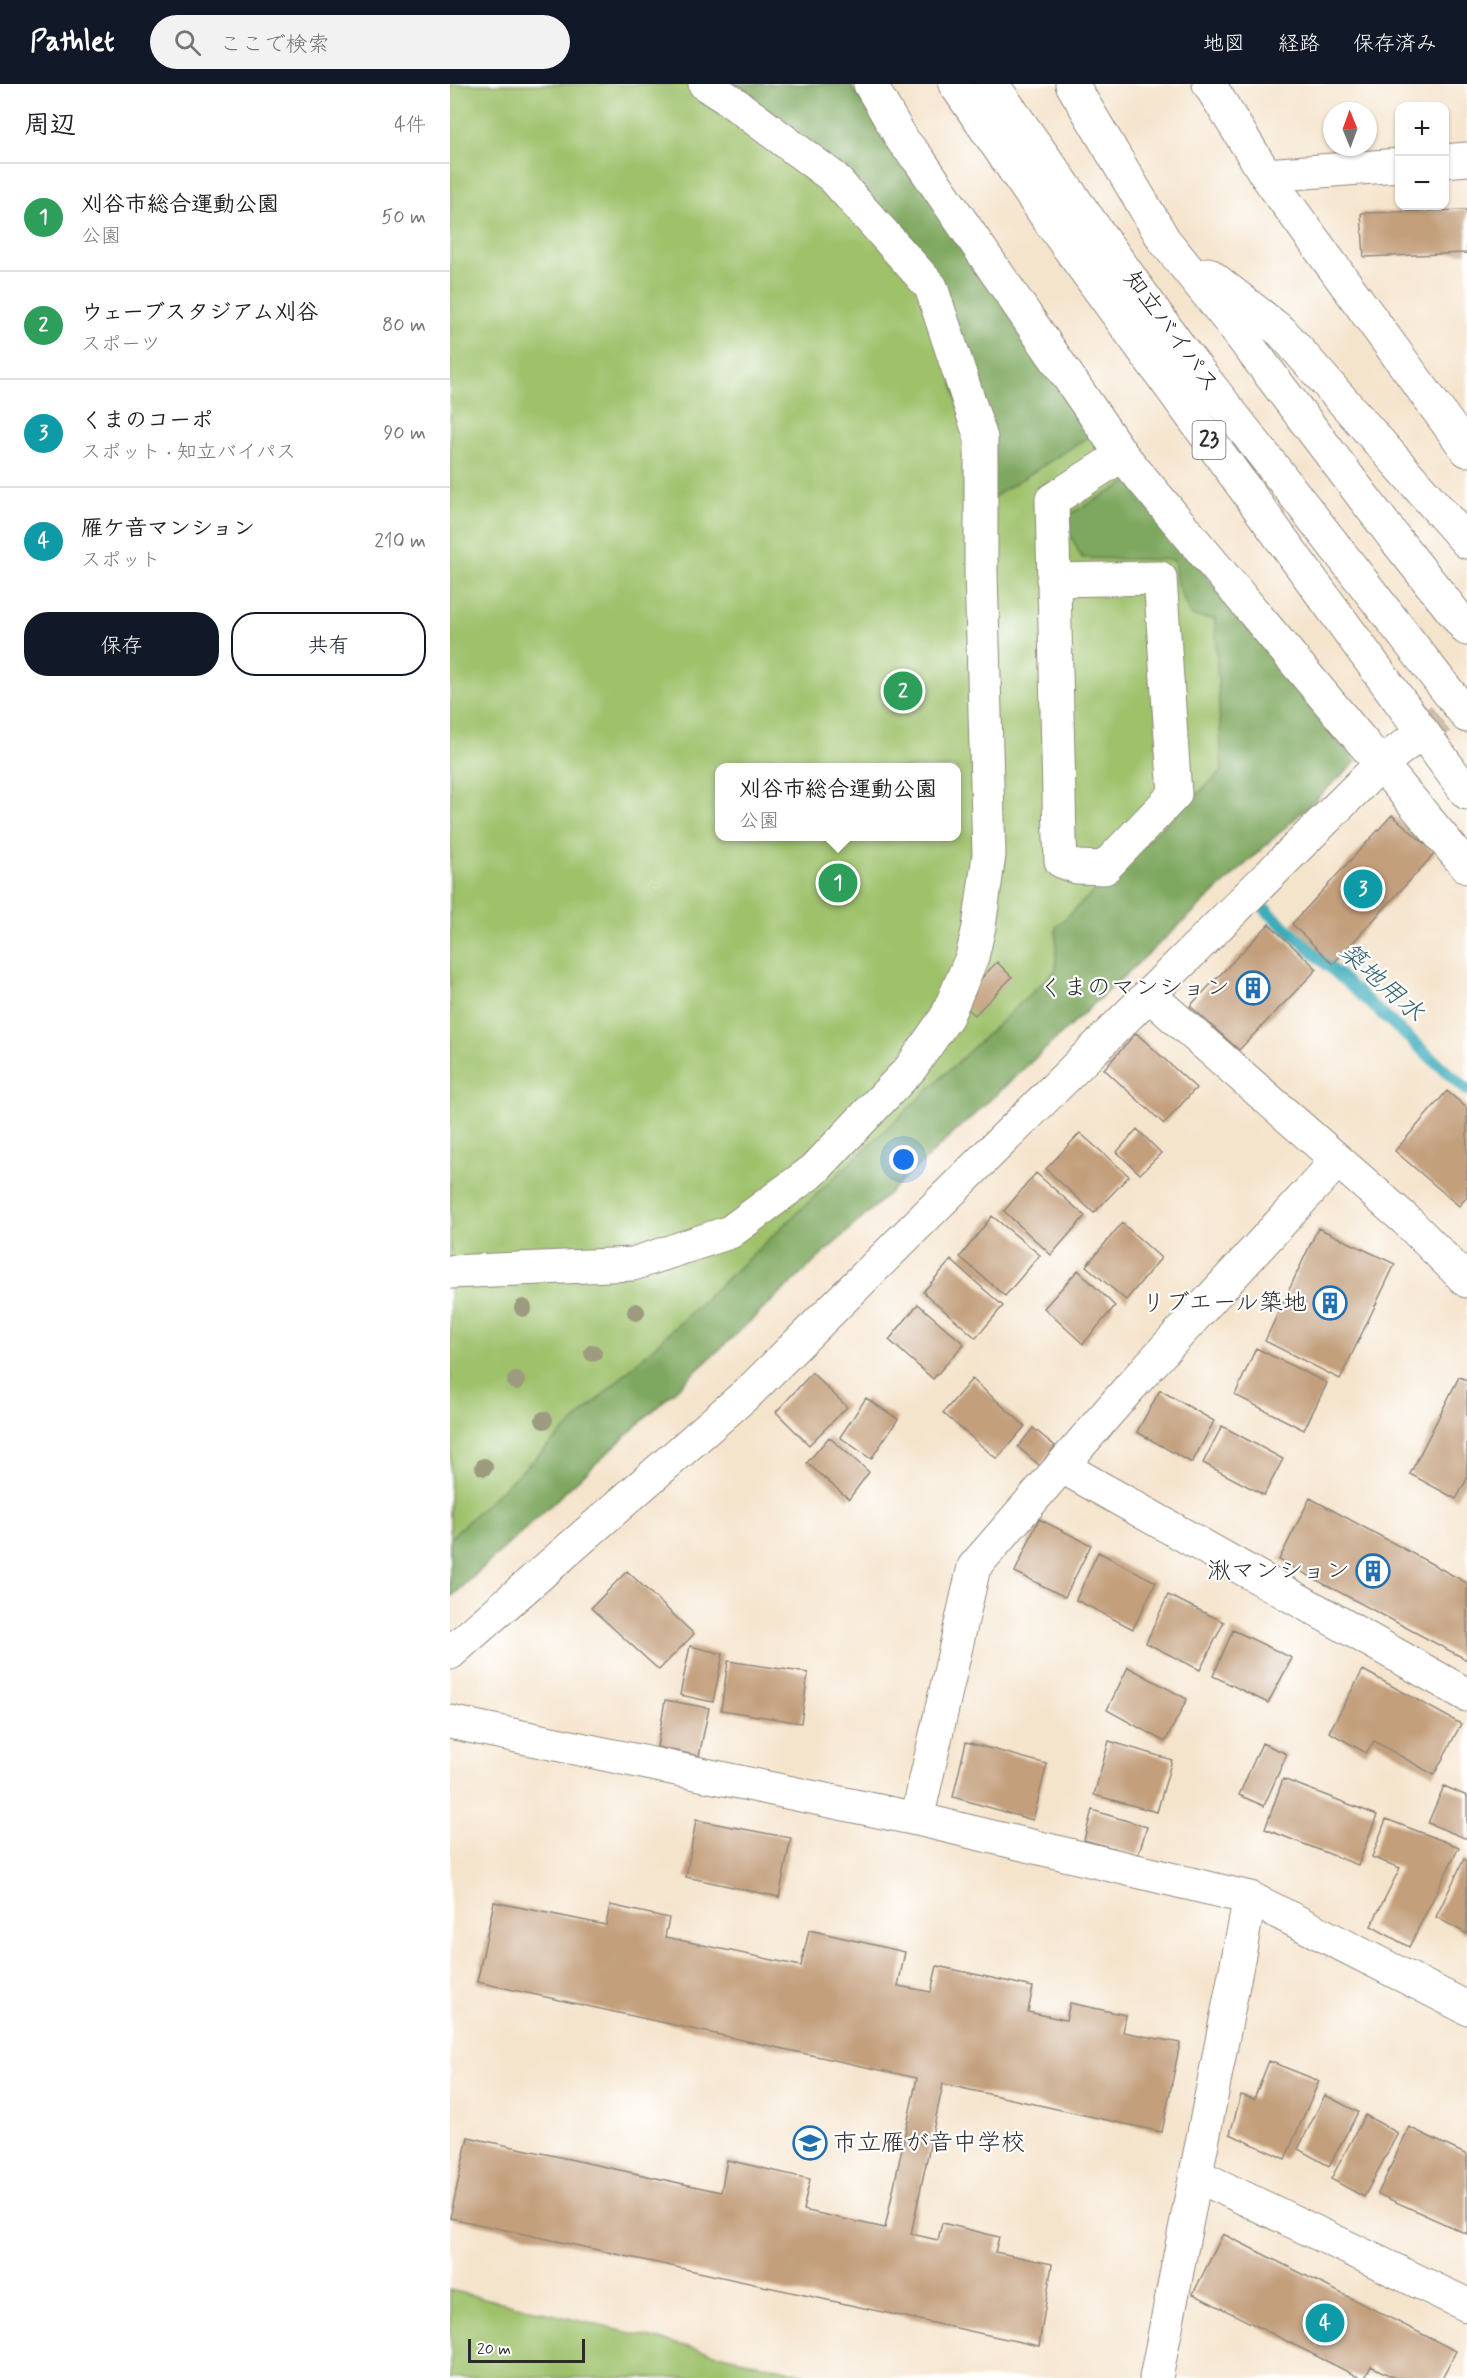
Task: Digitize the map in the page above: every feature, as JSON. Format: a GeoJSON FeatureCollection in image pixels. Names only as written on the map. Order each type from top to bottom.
{"type":"FeatureCollection","features":[{"type":"Feature","properties":{"kind":"main road"},"geometry":{"type":"LineString","coordinates":[[450,1272],[633,1264],[730,1232],[814,1170],[910,1069],[947,1016],[972,957],[979,927],[988,855],[981,570],[981,438],[931,287],[834,177],[705,84]]}},
{"type":"Feature","properties":{"kind":"main road"},"geometry":{"type":"LineString","coordinates":[[870,84],[903,141],[919,160],[1122,455],[1467,867]]}},
{"type":"Feature","properties":{"kind":"main road","name":"23"},"geometry":{"type":"LineString","coordinates":[[955,84],[1053,226],[1467,793]]}},
{"type":"Feature","properties":{"kind":"main road","name":"知立バイパス"},"geometry":{"type":"LineString","coordinates":[[992,84],[1178,345],[1467,716]]}},
{"type":"Feature","properties":{"kind":"main road","name":"知立バイパス"},"geometry":{"type":"LineString","coordinates":[[1072,84],[1164,240],[1228,319],[1396,540],[1467,629]]}},
{"type":"Feature","properties":{"kind":"main road"},"geometry":{"type":"LineString","coordinates":[[1209,84],[1266,175],[1467,450]]}},
{"type":"Feature","properties":{"kind":"main road"},"geometry":{"type":"LineString","coordinates":[[1449,161],[1467,159]]}},
{"type":"Feature","properties":{"kind":"main road"},"geometry":{"type":"LineString","coordinates":[[1266,175],[1395,165]]}},
{"type":"Feature","properties":{"kind":"main road"},"geometry":{"type":"LineString","coordinates":[[1164,240],[1282,332],[1467,542]]}},
{"type":"Feature","properties":{"kind":"main road"},"geometry":{"type":"LineString","coordinates":[[1053,580],[1160,578],[1175,794],[1104,868],[1077,867],[1061,861],[1053,580],[1052,500],[1122,455]]}},
{"type":"Feature","properties":{"kind":"main road"},"geometry":{"type":"LineString","coordinates":[[450,1653],[751,1390],[1381,764],[1414,738]]}},
{"type":"Feature","properties":{"kind":"main road"},"geometry":{"type":"LineString","coordinates":[[1149,995],[1406,1220],[1467,1281]]}},
{"type":"Feature","properties":{"kind":"main road"},"geometry":{"type":"LineString","coordinates":[[917,1819],[974,1567],[1131,1386],[1337,1161]]}},
{"type":"Feature","properties":{"kind":"main road"},"geometry":{"type":"LineString","coordinates":[[1061,1466],[1467,1695]]}},
{"type":"Feature","properties":{"kind":"main road"},"geometry":{"type":"LineString","coordinates":[[450,1722],[917,1819],[1250,1898],[1467,2008]]}},
{"type":"Feature","properties":{"kind":"main road"},"geometry":{"type":"LineString","coordinates":[[1156,2378],[1250,1898]]}},
{"type":"Feature","properties":{"kind":"main road"},"geometry":{"type":"LineString","coordinates":[[1196,2175],[1467,2305]]}},
{"type":"Feature","properties":{"kind":"green space"},"geometry":{"type":"Polygon","coordinates":[[[450,84],[850,84],[1130,481],[1356,762],[450,1598],[450,84]]]}},
{"type":"Feature","properties":{"kind":"green space"},"geometry":{"type":"Polygon","coordinates":[[[725,84],[850,84],[1096,432],[981,505],[931,287],[725,84]]]}},
{"type":"Feature","properties":{"kind":"green space"},"geometry":{"type":"Polygon","coordinates":[[[1130,481],[1356,762],[450,1598],[450,1538],[1056,970],[1056,927],[1222,771],[1215,619],[1191,616],[1177,584],[1174,560],[1082,558],[1062,518],[1130,481]]]}},
{"type":"Feature","properties":{"kind":"green space"},"geometry":{"type":"Polygon","coordinates":[[[450,2290],[820,2378],[450,2378],[450,2290]]]}},
{"type":"Feature","properties":{"kind":"building"},"geometry":{"type":"Polygon","coordinates":[[[1467,210],[1467,253],[1364,257],[1361,213],[1467,210]]]}},
{"type":"Feature","properties":{"kind":"building"},"geometry":{"type":"Polygon","coordinates":[[[1392,815],[1435,853],[1333,964],[1292,924],[1392,815]]]}},
{"type":"Feature","properties":{"kind":"building","name":"くまのマンション"},"geometry":{"type":"Polygon","coordinates":[[[1269,924],[1317,969],[1239,1050],[1190,1006],[1269,924]]]}},
{"type":"Feature","properties":{"kind":"building"},"geometry":{"type":"Polygon","coordinates":[[[997,962],[1012,977],[975,1015],[959,1001],[997,962]]]}},
{"type":"Feature","properties":{"kind":"building"},"geometry":{"type":"Polygon","coordinates":[[[1136,1033],[1196,1088],[1164,1124],[1104,1069],[1136,1033]]]}},
{"type":"Feature","properties":{"kind":"building"},"geometry":{"type":"Polygon","coordinates":[[[1447,1091],[1467,1108],[1467,1197],[1459,1206],[1395,1151],[1447,1091]]]}},
{"type":"Feature","properties":{"kind":"building"},"geometry":{"type":"Polygon","coordinates":[[[1137,1129],[1161,1153],[1140,1174],[1117,1152],[1137,1129]]]}},
{"type":"Feature","properties":{"kind":"building"},"geometry":{"type":"Polygon","coordinates":[[[1080,1133],[1129,1176],[1094,1213],[1046,1169],[1080,1133]]]}},
{"type":"Feature","properties":{"kind":"building"},"geometry":{"type":"Polygon","coordinates":[[[1036,1173],[1085,1216],[1051,1255],[1004,1211],[1036,1173]]]}},
{"type":"Feature","properties":{"kind":"building"},"geometry":{"type":"Polygon","coordinates":[[[992,1216],[1040,1255],[1005,1296],[960,1257],[992,1216]]]}},
{"type":"Feature","properties":{"kind":"building"},"geometry":{"type":"Polygon","coordinates":[[[1122,1223],[1161,1258],[1126,1300],[1086,1266],[1122,1223]]]}},
{"type":"Feature","properties":{"kind":"building","name":"リブエール築地"},"geometry":{"type":"Polygon","coordinates":[[[1318,1228],[1395,1264],[1340,1379],[1265,1341],[1318,1228]]]}},
{"type":"Feature","properties":{"kind":"building"},"geometry":{"type":"Polygon","coordinates":[[[951,1260],[1003,1306],[976,1338],[923,1292],[951,1260]]]}},
{"type":"Feature","properties":{"kind":"building"},"geometry":{"type":"Polygon","coordinates":[[[1078,1270],[1115,1306],[1083,1344],[1044,1308],[1078,1270]]]}},
{"type":"Feature","properties":{"kind":"building"},"geometry":{"type":"Polygon","coordinates":[[[918,1304],[964,1344],[933,1379],[889,1340],[918,1304]]]}},
{"type":"Feature","properties":{"kind":"building"},"geometry":{"type":"Polygon","coordinates":[[[1256,1348],[1327,1383],[1304,1430],[1235,1395],[1256,1348]]]}},
{"type":"Feature","properties":{"kind":"building"},"geometry":{"type":"Polygon","coordinates":[[[812,1373],[847,1407],[809,1445],[776,1412],[812,1373]]]}},
{"type":"Feature","properties":{"kind":"building"},"geometry":{"type":"Polygon","coordinates":[[[1459,1377],[1467,1380],[1467,1479],[1456,1499],[1410,1474],[1459,1377]]]}},
{"type":"Feature","properties":{"kind":"building"},"geometry":{"type":"Polygon","coordinates":[[[972,1379],[1025,1426],[997,1459],[943,1413],[972,1379]]]}},
{"type":"Feature","properties":{"kind":"building"},"geometry":{"type":"Polygon","coordinates":[[[1160,1390],[1214,1421],[1192,1463],[1137,1432],[1160,1390]]]}},
{"type":"Feature","properties":{"kind":"building"},"geometry":{"type":"Polygon","coordinates":[[[866,1398],[898,1419],[871,1459],[840,1437],[866,1398]]]}},
{"type":"Feature","properties":{"kind":"building"},"geometry":{"type":"Polygon","coordinates":[[[1222,1426],[1283,1459],[1264,1495],[1203,1463],[1222,1426]]]}},
{"type":"Feature","properties":{"kind":"building"},"geometry":{"type":"Polygon","coordinates":[[[1033,1428],[1055,1446],[1040,1466],[1018,1447],[1033,1428]]]}},
{"type":"Feature","properties":{"kind":"building"},"geometry":{"type":"Polygon","coordinates":[[[829,1437],[869,1472],[849,1499],[807,1463],[829,1437]]]}},
{"type":"Feature","properties":{"kind":"building","name":"湫マンション"},"geometry":{"type":"Polygon","coordinates":[[[1310,1498],[1467,1583],[1467,1660],[1279,1560],[1310,1498]]]}},
{"type":"Feature","properties":{"kind":"building"},"geometry":{"type":"Polygon","coordinates":[[[1039,1519],[1091,1545],[1065,1597],[1015,1572],[1039,1519]]]}},
{"type":"Feature","properties":{"kind":"building"},"geometry":{"type":"Polygon","coordinates":[[[1098,1552],[1156,1582],[1133,1629],[1076,1600],[1098,1552]]]}},
{"type":"Feature","properties":{"kind":"building"},"geometry":{"type":"Polygon","coordinates":[[[627,1571],[694,1634],[659,1670],[591,1608],[627,1571]]]}},
{"type":"Feature","properties":{"kind":"building"},"geometry":{"type":"Polygon","coordinates":[[[1168,1595],[1224,1622],[1200,1670],[1146,1643],[1168,1595]]]}},
{"type":"Feature","properties":{"kind":"building"},"geometry":{"type":"Polygon","coordinates":[[[1233,1630],[1292,1658],[1268,1703],[1213,1676],[1233,1630]]]}},
{"type":"Feature","properties":{"kind":"building"},"geometry":{"type":"Polygon","coordinates":[[[690,1646],[723,1654],[713,1702],[680,1695],[690,1646]]]}},
{"type":"Feature","properties":{"kind":"building"},"geometry":{"type":"Polygon","coordinates":[[[728,1661],[808,1673],[801,1723],[721,1710],[728,1661]]]}},
{"type":"Feature","properties":{"kind":"building"},"geometry":{"type":"Polygon","coordinates":[[[1128,1667],[1187,1699],[1165,1742],[1107,1710],[1128,1667]]]}},
{"type":"Feature","properties":{"kind":"building"},"geometry":{"type":"Polygon","coordinates":[[[1363,1670],[1461,1724],[1434,1775],[1374,1741],[1366,1753],[1329,1732],[1363,1670]]]}},
{"type":"Feature","properties":{"kind":"building"},"geometry":{"type":"Polygon","coordinates":[[[665,1700],[709,1708],[699,1756],[657,1747],[665,1700]]]}},
{"type":"Feature","properties":{"kind":"building"},"geometry":{"type":"Polygon","coordinates":[[[1109,1741],[1172,1760],[1157,1812],[1094,1795],[1109,1741]]]}},
{"type":"Feature","properties":{"kind":"building"},"geometry":{"type":"Polygon","coordinates":[[[966,1742],[1047,1764],[1033,1820],[953,1797],[966,1742]]]}},
{"type":"Feature","properties":{"kind":"building"},"geometry":{"type":"Polygon","coordinates":[[[1262,1743],[1287,1754],[1264,1806],[1239,1795],[1262,1743]]]}},
{"type":"Feature","properties":{"kind":"building"},"geometry":{"type":"Polygon","coordinates":[[[1283,1779],[1377,1815],[1358,1865],[1265,1829],[1283,1779]]]}},
{"type":"Feature","properties":{"kind":"building"},"geometry":{"type":"Polygon","coordinates":[[[1444,1786],[1467,1796],[1467,1839],[1428,1823],[1444,1786]]]}},
{"type":"Feature","properties":{"kind":"building"},"geometry":{"type":"Polygon","coordinates":[[[1092,1810],[1147,1827],[1138,1855],[1084,1840],[1092,1810]]]}},
{"type":"Feature","properties":{"kind":"building"},"geometry":{"type":"Polygon","coordinates":[[[1386,1819],[1459,1847],[1409,1947],[1371,1926],[1400,1868],[1372,1857],[1386,1819]]]}},
{"type":"Feature","properties":{"kind":"building"},"geometry":{"type":"Polygon","coordinates":[[[696,1820],[791,1838],[779,1897],[686,1877],[696,1820]]]}},
{"type":"Feature","properties":{"kind":"building"},"geometry":{"type":"Polygon","coordinates":[[[1464,1859],[1467,1861],[1467,1934],[1436,1917],[1464,1859]]]}},
{"type":"Feature","properties":{"kind":"building"},"geometry":{"type":"Polygon","coordinates":[[[494,1902],[606,1925],[610,1905],[669,1918],[665,1937],[801,1966],[809,1930],[905,1952],[898,1986],[931,1992],[937,1966],[1033,1987],[1028,2012],[1066,2020],[1070,2003],[1126,2015],[1123,2032],[1180,2043],[1162,2132],[943,2084],[911,2234],[938,2240],[942,2223],[999,2237],[995,2252],[1052,2264],[1039,2346],[450,2218],[468,2137],[721,2192],[727,2160],[810,2179],[803,2210],[885,2228],[917,2078],[477,1982],[494,1902]]]}},
{"type":"Feature","properties":{"kind":"building"},"geometry":{"type":"Polygon","coordinates":[[[1269,2061],[1319,2081],[1285,2159],[1230,2134],[1241,2095],[1254,2099],[1269,2061]]]}},
{"type":"Feature","properties":{"kind":"building"},"geometry":{"type":"Polygon","coordinates":[[[1325,2095],[1358,2112],[1329,2166],[1298,2149],[1325,2095]]]}},
{"type":"Feature","properties":{"kind":"building"},"geometry":{"type":"Polygon","coordinates":[[[1365,2115],[1398,2133],[1364,2197],[1331,2179],[1365,2115]]]}},
{"type":"Feature","properties":{"kind":"building"},"geometry":{"type":"Polygon","coordinates":[[[1409,2127],[1467,2155],[1467,2234],[1378,2194],[1409,2127]]]}},
{"type":"Feature","properties":{"kind":"building"},"geometry":{"type":"Polygon","coordinates":[[[1223,2234],[1456,2351],[1442,2378],[1395,2378],[1371,2366],[1365,2378],[1360,2378],[1193,2294],[1223,2234]]]}},
{"type":"Feature","properties":{"kind":"waterway","name":"築地用水"},"geometry":{"type":"LineString","coordinates":[[1266,910],[1467,1090]]}},
{"type":"Feature","properties":{"kind":"tunnel"},"geometry":{"type":"LineString","coordinates":[[1414,738],[1467,699]]}},
{"type":"Feature","properties":{"kind":"place","name":"ウェーブスタジアム刈谷"},"geometry":{"type":"Point","coordinates":[903,691]}},
{"type":"Feature","properties":{"kind":"place","name":"刈谷市総合運動公園"},"geometry":{"type":"Point","coordinates":[838,883]}},
{"type":"Feature","properties":{"kind":"place","name":"くまのコーポ"},"geometry":{"type":"Point","coordinates":[1363,889]}},
{"type":"Feature","properties":{"kind":"place","name":"くまのマンション"},"geometry":{"type":"Point","coordinates":[1253,988]}},
{"type":"Feature","properties":{"kind":"place","name":"リブエール築地"},"geometry":{"type":"Point","coordinates":[1330,1303]}},
{"type":"Feature","properties":{"kind":"place","name":"湫マンション"},"geometry":{"type":"Point","coordinates":[1373,1571]}},
{"type":"Feature","properties":{"kind":"place","name":"市立雁が音中学校"},"geometry":{"type":"Point","coordinates":[810,2143]}},
{"type":"Feature","properties":{"kind":"place","name":"雁ケ音マンション"},"geometry":{"type":"Point","coordinates":[1325,2323]}}]}
